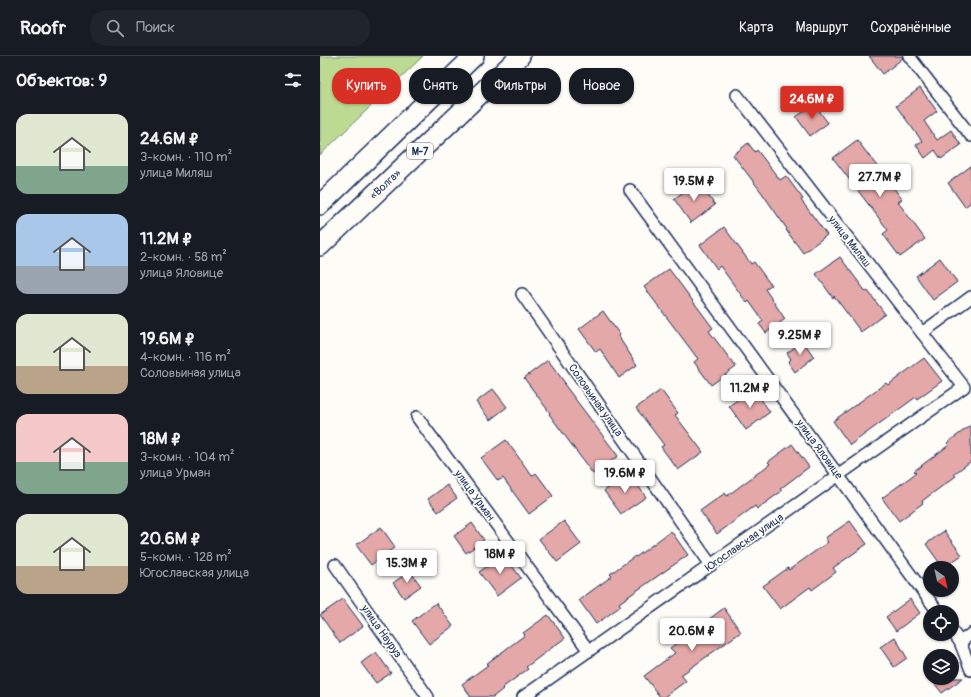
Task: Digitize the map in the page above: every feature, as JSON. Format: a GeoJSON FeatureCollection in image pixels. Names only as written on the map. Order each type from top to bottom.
{"type":"FeatureCollection","features":[{"type":"Feature","properties":{"kind":"highway","name":"М-7"},"geometry":{"type":"LineString","coordinates":[[320,205],[474,56]]}},
{"type":"Feature","properties":{"kind":"highway","name":"«Волга»"},"geometry":{"type":"LineString","coordinates":[[320,246],[520,56]]}},
{"type":"Feature","properties":{"kind":"street"},"geometry":{"type":"LineString","coordinates":[[909,56],[971,136]]}},
{"type":"Feature","properties":{"kind":"street","name":"улица Миляш"},"geometry":{"type":"LineString","coordinates":[[737,95],[964,387]]}},
{"type":"Feature","properties":{"kind":"street","name":"улица Яловице"},"geometry":{"type":"LineString","coordinates":[[630,190],[839,474],[933,605]]}},
{"type":"Feature","properties":{"kind":"street","name":"Соловьиная улица"},"geometry":{"type":"LineString","coordinates":[[522,294],[711,565]]}},
{"type":"Feature","properties":{"kind":"street"},"geometry":{"type":"LineString","coordinates":[[922,333],[971,297]]}},
{"type":"Feature","properties":{"kind":"street","name":"Югославская улица"},"geometry":{"type":"LineString","coordinates":[[524,697],[964,387]]}},
{"type":"Feature","properties":{"kind":"street","name":"улица Урман"},"geometry":{"type":"LineString","coordinates":[[417,417],[589,651]]}},
{"type":"Feature","properties":{"kind":"street","name":"улица Науруз"},"geometry":{"type":"LineString","coordinates":[[336,565],[428,697]]}},
{"type":"Feature","properties":{"kind":"street"},"geometry":{"type":"LineString","coordinates":[[971,634],[960,642],[971,670]]}},
{"type":"Feature","properties":{"kind":"green space"},"geometry":{"type":"Polygon","coordinates":[[[320,56],[423,56],[401,77],[401,68],[332,68],[332,104],[373,104],[320,155],[320,56]]]}},
{"type":"Feature","properties":{"kind":"building"},"geometry":{"type":"Polygon","coordinates":[[[869,56],[902,56],[903,58],[883,74],[869,56]]]}},
{"type":"Feature","properties":{"kind":"building"},"geometry":{"type":"Polygon","coordinates":[[[920,88],[937,111],[924,121],[937,140],[951,130],[961,145],[941,159],[935,150],[925,158],[916,145],[922,141],[896,106],[920,88]]]}},
{"type":"Feature","properties":{"kind":"building"},"geometry":{"type":"Polygon","coordinates":[[[814,104],[828,123],[810,136],[796,117],[814,104]]]}},
{"type":"Feature","properties":{"kind":"building"},"geometry":{"type":"Polygon","coordinates":[[[857,140],[902,199],[898,202],[925,239],[900,257],[883,234],[888,230],[833,158],[857,140]]]}},
{"type":"Feature","properties":{"kind":"building"},"geometry":{"type":"Polygon","coordinates":[[[748,143],[755,152],[757,150],[780,180],[786,176],[803,199],[801,200],[827,235],[803,253],[762,193],[733,155],[748,143]]]}},
{"type":"Feature","properties":{"kind":"building"},"geometry":{"type":"Polygon","coordinates":[[[971,166],[971,202],[965,207],[948,183],[971,166]]]}},
{"type":"Feature","properties":{"kind":"building"},"geometry":{"type":"Polygon","coordinates":[[[698,181],[715,205],[691,223],[674,199],[698,181]]]}},
{"type":"Feature","properties":{"kind":"building"},"geometry":{"type":"Polygon","coordinates":[[[724,227],[751,264],[754,262],[771,285],[765,289],[785,319],[766,333],[759,324],[763,321],[749,301],[747,303],[720,266],[717,269],[700,245],[724,227]]]}},
{"type":"Feature","properties":{"kind":"building"},"geometry":{"type":"Polygon","coordinates":[[[840,257],[866,292],[868,291],[885,314],[861,332],[834,296],[833,298],[816,274],[840,257]]]}},
{"type":"Feature","properties":{"kind":"building"},"geometry":{"type":"Polygon","coordinates":[[[940,258],[957,282],[933,300],[916,276],[940,258]]]}},
{"type":"Feature","properties":{"kind":"building"},"geometry":{"type":"Polygon","coordinates":[[[669,269],[713,328],[709,331],[736,367],[711,385],[694,362],[698,359],[644,287],[669,269]]]}},
{"type":"Feature","properties":{"kind":"building"},"geometry":{"type":"Polygon","coordinates":[[[603,311],[620,335],[618,336],[637,365],[619,378],[600,349],[596,352],[579,329],[603,311]]]}},
{"type":"Feature","properties":{"kind":"building"},"geometry":{"type":"Polygon","coordinates":[[[803,341],[814,357],[795,372],[788,362],[791,359],[787,353],[803,341]]]}},
{"type":"Feature","properties":{"kind":"building"},"geometry":{"type":"Polygon","coordinates":[[[924,358],[942,381],[917,399],[916,397],[850,445],[833,421],[886,383],[888,385],[924,358]]]}},
{"type":"Feature","properties":{"kind":"building"},"geometry":{"type":"Polygon","coordinates":[[[548,360],[565,383],[564,384],[618,456],[593,474],[524,378],[548,360]]]}},
{"type":"Feature","properties":{"kind":"building"},"geometry":{"type":"Polygon","coordinates":[[[753,388],[770,412],[746,430],[729,406],[753,388]]]}},
{"type":"Feature","properties":{"kind":"building"},"geometry":{"type":"Polygon","coordinates":[[[493,389],[507,407],[490,420],[476,402],[493,389]]]}},
{"type":"Feature","properties":{"kind":"building"},"geometry":{"type":"Polygon","coordinates":[[[661,390],[678,413],[675,415],[703,452],[678,470],[661,447],[664,445],[636,408],[661,390]]]}},
{"type":"Feature","properties":{"kind":"building"},"geometry":{"type":"Polygon","coordinates":[[[971,425],[971,461],[954,474],[956,476],[922,501],[923,503],[899,521],[882,498],[916,473],[914,471],[949,445],[947,443],[971,425]]]}},
{"type":"Feature","properties":{"kind":"building"},"geometry":{"type":"Polygon","coordinates":[[[506,440],[532,476],[536,473],[553,496],[529,514],[503,478],[498,481],[481,458],[506,440]]]}},
{"type":"Feature","properties":{"kind":"building"},"geometry":{"type":"Polygon","coordinates":[[[792,444],[809,467],[780,489],[782,491],[757,509],[755,506],[717,534],[700,511],[725,493],[727,496],[770,464],[768,462],[792,444]]]}},
{"type":"Feature","properties":{"kind":"building"},"geometry":{"type":"Polygon","coordinates":[[[629,473],[646,497],[621,514],[604,491],[629,473]]]}},
{"type":"Feature","properties":{"kind":"building"},"geometry":{"type":"Polygon","coordinates":[[[447,485],[457,498],[438,512],[428,499],[447,485]]]}},
{"type":"Feature","properties":{"kind":"building"},"geometry":{"type":"Polygon","coordinates":[[[564,521],[581,544],[557,562],[539,539],[564,521]]]}},
{"type":"Feature","properties":{"kind":"building"},"geometry":{"type":"Polygon","coordinates":[[[850,521],[867,544],[833,568],[836,572],[812,590],[810,587],[780,609],[763,586],[788,568],[789,570],[828,542],[825,538],[850,521]]]}},
{"type":"Feature","properties":{"kind":"building"},"geometry":{"type":"Polygon","coordinates":[[[472,523],[484,540],[466,553],[454,536],[472,523]]]}},
{"type":"Feature","properties":{"kind":"building"},"geometry":{"type":"Polygon","coordinates":[[[381,527],[395,547],[371,565],[356,545],[381,527]]]}},
{"type":"Feature","properties":{"kind":"building"},"geometry":{"type":"Polygon","coordinates":[[[671,531],[688,555],[619,603],[621,606],[596,624],[579,600],[612,576],[610,574],[671,531]]]}},
{"type":"Feature","properties":{"kind":"building"},"geometry":{"type":"Polygon","coordinates":[[[944,531],[962,555],[953,561],[938,561],[926,544],[944,531]]]}},
{"type":"Feature","properties":{"kind":"building"},"geometry":{"type":"Polygon","coordinates":[[[504,555],[521,578],[497,596],[479,572],[504,555]]]}},
{"type":"Feature","properties":{"kind":"building"},"geometry":{"type":"Polygon","coordinates":[[[410,571],[421,586],[404,598],[393,583],[410,571]]]}},
{"type":"Feature","properties":{"kind":"building"},"geometry":{"type":"Polygon","coordinates":[[[343,599],[363,626],[340,643],[320,615],[343,599]]]}},
{"type":"Feature","properties":{"kind":"building"},"geometry":{"type":"Polygon","coordinates":[[[910,599],[920,613],[896,631],[886,617],[910,599]]]}},
{"type":"Feature","properties":{"kind":"building"},"geometry":{"type":"Polygon","coordinates":[[[436,603],[453,626],[429,644],[412,621],[436,603]]]}},
{"type":"Feature","properties":{"kind":"building"},"geometry":{"type":"Polygon","coordinates":[[[724,608],[741,632],[681,675],[686,681],[664,697],[660,697],[644,676],[675,653],[670,648],[724,608]]]}},
{"type":"Feature","properties":{"kind":"building"},"geometry":{"type":"Polygon","coordinates":[[[548,615],[565,638],[526,667],[528,669],[502,688],[503,689],[493,697],[471,697],[462,684],[525,635],[523,633],[548,615]]]}},
{"type":"Feature","properties":{"kind":"building"},"geometry":{"type":"Polygon","coordinates":[[[895,637],[907,658],[894,667],[880,647],[895,637]]]}},
{"type":"Feature","properties":{"kind":"building"},"geometry":{"type":"Polygon","coordinates":[[[376,652],[391,673],[376,683],[361,663],[376,652]]]}},
{"type":"Feature","properties":{"kind":"building"},"geometry":{"type":"Polygon","coordinates":[[[936,685],[953,685],[942,693],[936,685]]]}}]}
